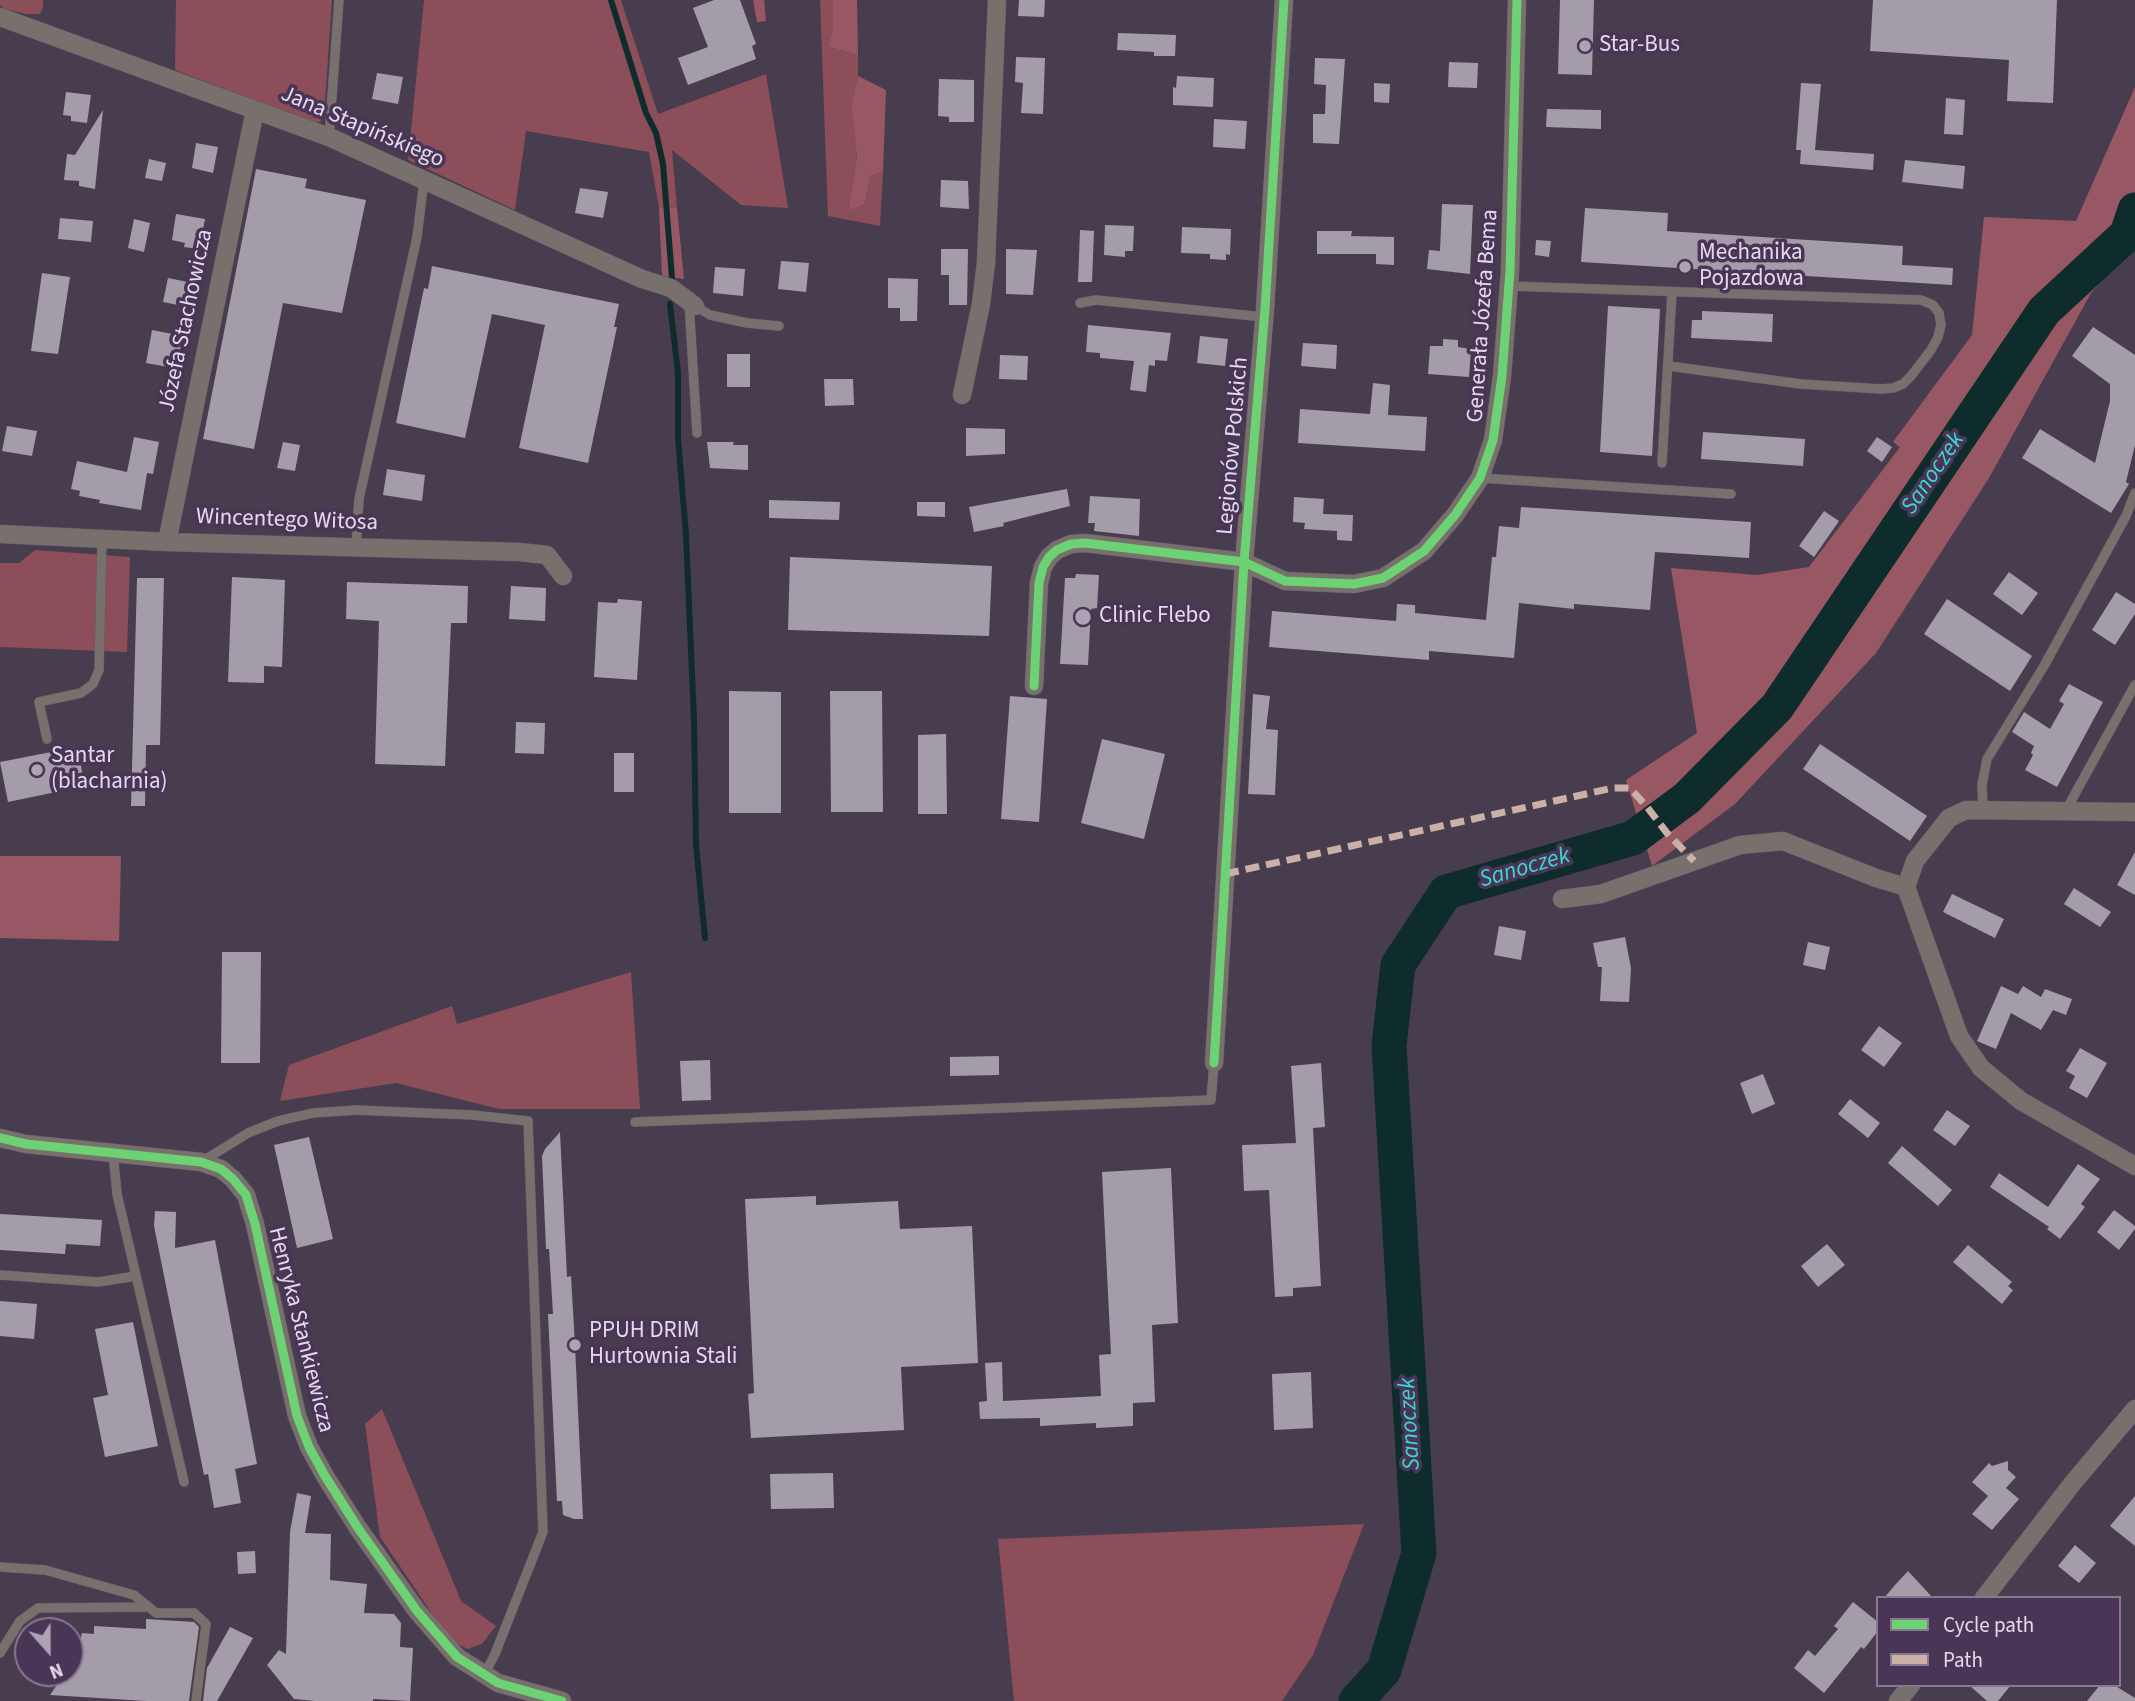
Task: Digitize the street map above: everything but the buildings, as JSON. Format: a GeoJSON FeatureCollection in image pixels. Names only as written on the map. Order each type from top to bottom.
{"type":"FeatureCollection","features":[{"type":"Feature","properties":{"kind":"street"},"geometry":{"type":"LineString","coordinates":[[962,395],[981,304],[986,263],[997,0]]}},
{"type":"Feature","properties":{"kind":"street","name":"Legionów Polskich"},"geometry":{"type":"LineString","coordinates":[[1214,1063],[1244,562],[1264,317],[1284,0]]}},
{"type":"Feature","properties":{"kind":"street","name":"Generała Józefa Bema"},"geometry":{"type":"LineString","coordinates":[[1034,686],[1043,567],[1057,550],[1071,544],[1084,542],[1244,562],[1285,581],[1354,584],[1382,578],[1424,551],[1455,515],[1480,478],[1495,427],[1502,376],[1509,286],[1517,0]]}},
{"type":"Feature","properties":{"kind":"street","name":"Jana Stapińskiego"},"geometry":{"type":"LineString","coordinates":[[0,16],[328,137],[642,279],[671,288],[692,304]]}},
{"type":"Feature","properties":{"kind":"street","name":"Józefa Stachowicza"},"geometry":{"type":"LineString","coordinates":[[167,542],[255,110]]}},
{"type":"Feature","properties":{"kind":"street","name":"Wincentego Witosa"},"geometry":{"type":"LineString","coordinates":[[0,534],[167,542],[519,552],[547,555],[563,576]]}},
{"type":"Feature","properties":{"kind":"street"},"geometry":{"type":"LineString","coordinates":[[2135,812],[1966,810],[1949,818],[1915,862],[1906,887],[1959,1036],[1981,1068],[2021,1101],[2135,1166]]}},
{"type":"Feature","properties":{"kind":"street"},"geometry":{"type":"LineString","coordinates":[[1563,899],[1601,894],[1740,845],[1783,841],[1906,887]]}},
{"type":"Feature","properties":{"kind":"street","name":"Henryka Stankiewicza"},"geometry":{"type":"LineString","coordinates":[[0,1138],[26,1144],[201,1162],[221,1169],[233,1178],[246,1195],[255,1224],[297,1416],[325,1476],[358,1528],[439,1638],[457,1657],[498,1683],[562,1701]]}},
{"type":"Feature","properties":{"kind":"street"},"geometry":{"type":"LineString","coordinates":[[1986,1596],[2072,1484],[2135,1409]]}},
{"type":"Feature","properties":{"kind":"street"},"geometry":{"type":"LineString","coordinates":[[1898,1701],[1909,1687]]}},
{"type":"Feature","properties":{"kind":"lane"},"geometry":{"type":"LineString","coordinates":[[328,137],[339,0]]}},
{"type":"Feature","properties":{"kind":"lane"},"geometry":{"type":"LineString","coordinates":[[356,547],[359,499],[417,237],[424,180]]}},
{"type":"Feature","properties":{"kind":"lane"},"geometry":{"type":"LineString","coordinates":[[1509,286],[1922,300],[1933,305],[1939,313],[1941,325],[1931,350],[1911,376],[1903,384],[1893,388],[1801,384],[1669,366]]}},
{"type":"Feature","properties":{"kind":"lane"},"geometry":{"type":"LineString","coordinates":[[1662,463],[1672,292]]}},
{"type":"Feature","properties":{"kind":"lane"},"geometry":{"type":"LineString","coordinates":[[1080,303],[1096,300],[1264,317]]}},
{"type":"Feature","properties":{"kind":"lane"},"geometry":{"type":"LineString","coordinates":[[692,304],[710,315],[779,326]]}},
{"type":"Feature","properties":{"kind":"lane"},"geometry":{"type":"LineString","coordinates":[[692,304],[697,433]]}},
{"type":"Feature","properties":{"kind":"lane"},"geometry":{"type":"LineString","coordinates":[[1480,478],[1731,494]]}},
{"type":"Feature","properties":{"kind":"lane"},"geometry":{"type":"LineString","coordinates":[[1983,810],[1982,785],[1987,759],[2044,666],[2126,516],[2135,492]]}},
{"type":"Feature","properties":{"kind":"lane"},"geometry":{"type":"LineString","coordinates":[[47,738],[39,702],[81,693],[93,684],[99,670],[102,538]]}},
{"type":"Feature","properties":{"kind":"lane"},"geometry":{"type":"LineString","coordinates":[[2065,812],[2135,685]]}},
{"type":"Feature","properties":{"kind":"lane"},"geometry":{"type":"LineString","coordinates":[[635,1122],[1212,1100],[1214,1063]]}},
{"type":"Feature","properties":{"kind":"lane"},"geometry":{"type":"LineString","coordinates":[[201,1162],[248,1133],[278,1121],[313,1113],[357,1110],[472,1115],[528,1121],[543,1532],[495,1654],[484,1675]]}},
{"type":"Feature","properties":{"kind":"lane"},"geometry":{"type":"LineString","coordinates":[[113,1153],[117,1194],[184,1482]]}},
{"type":"Feature","properties":{"kind":"lane"},"geometry":{"type":"LineString","coordinates":[[0,1275],[98,1282],[136,1276]]}},
{"type":"Feature","properties":{"kind":"lane"},"geometry":{"type":"LineString","coordinates":[[0,1567],[45,1570],[134,1595],[156,1613],[194,1613],[206,1624],[195,1701]]}},
{"type":"Feature","properties":{"kind":"lane"},"geometry":{"type":"LineString","coordinates":[[0,1654],[20,1621],[38,1608],[149,1608]]}},
{"type":"Feature","properties":{"kind":"shaded area"},"geometry":{"type":"Polygon","coordinates":[[[0,0],[43,0],[43,7],[40,14],[26,14],[5,9],[0,5],[0,0]]]}},
{"type":"Feature","properties":{"kind":"shaded area"},"geometry":{"type":"Polygon","coordinates":[[[176,0],[332,0],[324,117],[320,122],[313,122],[175,70],[176,0]]]}},
{"type":"Feature","properties":{"kind":"shaded area"},"geometry":{"type":"Polygon","coordinates":[[[424,0],[621,0],[658,114],[766,74],[788,208],[741,205],[672,150],[677,208],[659,207],[649,152],[526,131],[515,210],[408,160],[424,0]]]}},
{"type":"Feature","properties":{"kind":"shaded area"},"geometry":{"type":"Polygon","coordinates":[[[753,0],[764,0],[766,21],[757,22],[753,0]]]}},
{"type":"Feature","properties":{"kind":"shaded area"},"geometry":{"type":"Polygon","coordinates":[[[820,0],[833,0],[833,27],[828,47],[858,55],[858,76],[851,105],[857,157],[848,209],[865,204],[870,176],[883,172],[880,226],[828,216],[820,0]]]}},
{"type":"Feature","properties":{"kind":"shaded area"},"geometry":{"type":"Polygon","coordinates":[[[833,0],[857,0],[858,55],[828,47],[833,27],[833,0]]]}},
{"type":"Feature","properties":{"kind":"shaded area"},"geometry":{"type":"Polygon","coordinates":[[[858,76],[886,90],[883,172],[870,176],[865,204],[848,210],[857,157],[851,105],[858,76]]]}},
{"type":"Feature","properties":{"kind":"shaded area"},"geometry":{"type":"Polygon","coordinates":[[[2135,87],[2135,241],[2091,293],[1989,478],[1876,653],[1735,804],[1652,866],[1626,780],[1697,733],[1671,568],[1757,575],[1809,567],[1900,447],[1893,442],[1972,335],[1984,217],[2076,221],[2135,87]]]}},
{"type":"Feature","properties":{"kind":"shaded area"},"geometry":{"type":"Polygon","coordinates":[[[659,207],[677,208],[684,279],[662,276],[659,207]]]}},
{"type":"Feature","properties":{"kind":"shaded area"},"geometry":{"type":"Polygon","coordinates":[[[35,550],[130,557],[127,652],[0,647],[0,563],[19,563],[35,550]]]}},
{"type":"Feature","properties":{"kind":"shaded area"},"geometry":{"type":"Polygon","coordinates":[[[0,856],[121,856],[119,941],[0,938],[0,856]]]}},
{"type":"Feature","properties":{"kind":"shaded area"},"geometry":{"type":"Polygon","coordinates":[[[631,972],[640,1109],[499,1109],[396,1083],[280,1101],[289,1065],[452,1006],[457,1024],[631,972]]]}},
{"type":"Feature","properties":{"kind":"shaded area"},"geometry":{"type":"Polygon","coordinates":[[[382,1409],[461,1601],[496,1626],[482,1644],[468,1649],[450,1640],[380,1537],[365,1424],[382,1409]]]}},
{"type":"Feature","properties":{"kind":"shaded area"},"geometry":{"type":"Polygon","coordinates":[[[1364,1524],[1313,1655],[1282,1701],[1014,1701],[998,1539],[1364,1524]]]}},
{"type":"Feature","properties":{"kind":"waterway"},"geometry":{"type":"LineString","coordinates":[[611,0],[646,113],[656,133],[663,164],[672,278]]}},
{"type":"Feature","properties":{"kind":"waterway","name":"Sanoczek"},"geometry":{"type":"LineString","coordinates":[[1356,1701],[1384,1670],[1419,1553],[1389,1046],[1398,965],[1446,892],[1633,838],[1687,798],[1777,707],[2044,311],[2127,234],[2135,210]]}},
{"type":"Feature","properties":{"kind":"waterway"},"geometry":{"type":"LineString","coordinates":[[670,304],[678,373],[678,437],[686,535],[694,720],[696,845],[705,938]]}},
{"type":"Feature","properties":{"kind":"marked path"},"geometry":{"type":"LineString","coordinates":[[1225,874],[1613,788],[1630,788],[1694,861]]}},
{"type":"Feature","properties":{"kind":"cycle path"},"geometry":{"type":"LineString","coordinates":[[1214,1063],[1244,562],[1265,309],[1284,0]]}},
{"type":"Feature","properties":{"kind":"cycle path"},"geometry":{"type":"LineString","coordinates":[[1034,686],[1039,583],[1043,567],[1057,550],[1071,544],[1085,543],[1244,562],[1285,581],[1354,584],[1383,578],[1424,551],[1455,515],[1480,478],[1493,440],[1502,376],[1510,271],[1517,0]]}},
{"type":"Feature","properties":{"kind":"cycle path"},"geometry":{"type":"LineString","coordinates":[[0,1138],[26,1144],[201,1162],[221,1169],[233,1179],[246,1195],[255,1224],[297,1416],[309,1447],[325,1476],[417,1611],[457,1657],[498,1683],[562,1701]]}},
{"type":"Feature","properties":{"kind":"place","name":"Star-Bus"},"geometry":{"type":"Point","coordinates":[1585,46]}},
{"type":"Feature","properties":{"kind":"place","name":"Mechanika Pojazdowa"},"geometry":{"type":"Point","coordinates":[1685,267]}},
{"type":"Feature","properties":{"kind":"place","name":"Clinic Flebo"},"geometry":{"type":"Point","coordinates":[1083,617]}},
{"type":"Feature","properties":{"kind":"place","name":"Santar (blacharnia)"},"geometry":{"type":"Point","coordinates":[37,770]}},
{"type":"Feature","properties":{"kind":"place","name":"PPUH DRIM Hurtownia Stali"},"geometry":{"type":"Point","coordinates":[575,1345]}}]}
